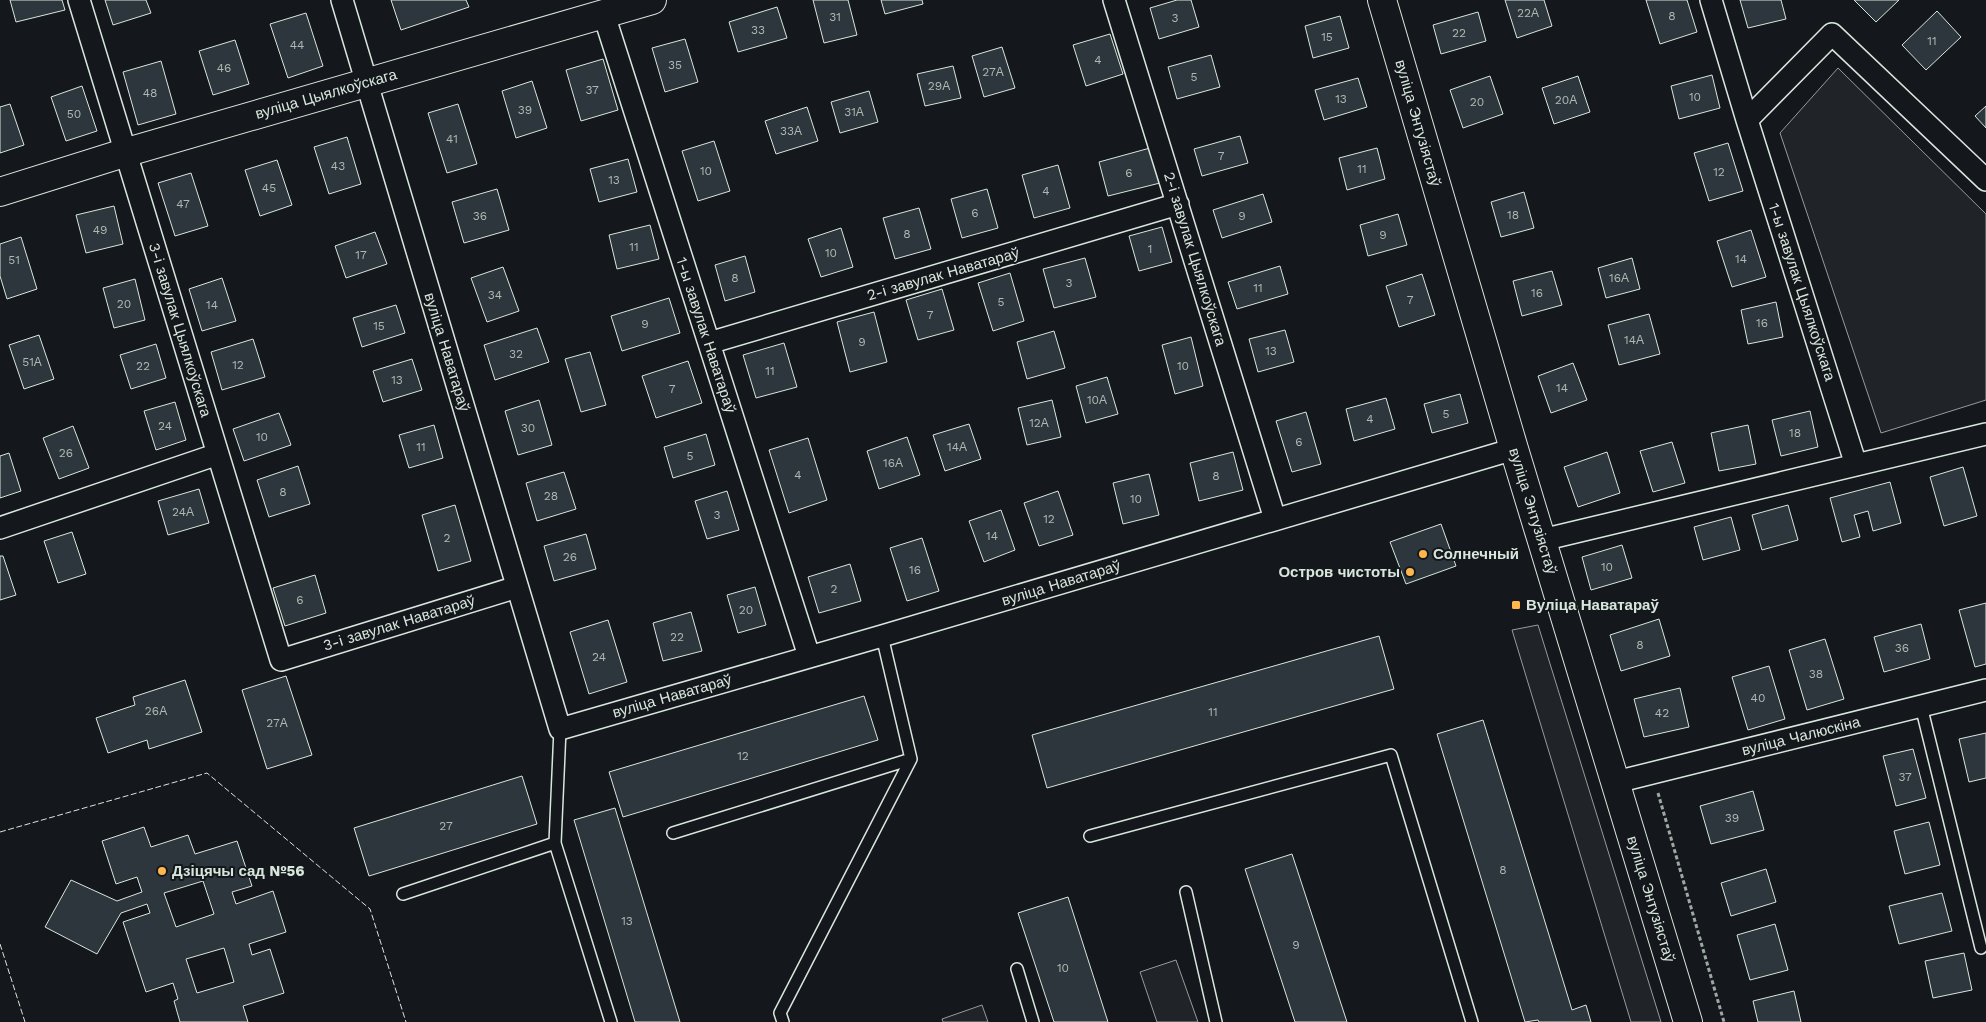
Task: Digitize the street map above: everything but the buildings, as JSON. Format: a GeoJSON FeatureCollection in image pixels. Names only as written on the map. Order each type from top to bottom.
{"type":"FeatureCollection","features":[{"type":"Feature","properties":{"kind":"main road","name":"вуліца Цыялкоўскага"},"geometry":{"type":"LineString","coordinates":[[0,192],[124,153],[652,0]]}},
{"type":"Feature","properties":{"kind":"main road","name":"вуліца Энтузіястаў"},"geometry":{"type":"LineString","coordinates":[[1382,0],[1514,449],[1688,1022]]}},
{"type":"Feature","properties":{"kind":"street","name":"3-і завулак Цыялкоўскага"},"geometry":{"type":"LineString","coordinates":[[79,0],[124,153],[281,660]]}},
{"type":"Feature","properties":{"kind":"street","name":"вуліца Наватараў"},"geometry":{"type":"LineString","coordinates":[[342,0],[560,729],[1514,449]]}},
{"type":"Feature","properties":{"kind":"street","name":"2-і завулак Цыялкоўскага"},"geometry":{"type":"LineString","coordinates":[[1114,0],[1274,519]]}},
{"type":"Feature","properties":{"kind":"street","name":"1-ы завулак Цыялкоўскага"},"geometry":{"type":"LineString","coordinates":[[1711,0],[1856,465]]}},
{"type":"Feature","properties":{"kind":"street","name":"1-ы завулак Наватараў"},"geometry":{"type":"LineString","coordinates":[[604,15],[809,656]]}},
{"type":"Feature","properties":{"kind":"street"},"geometry":{"type":"LineString","coordinates":[[1747,120],[1832,34],[1986,180]]}},
{"type":"Feature","properties":{"kind":"street","name":"2-і завулак Наватараў"},"geometry":{"type":"LineString","coordinates":[[709,343],[1178,204]]}},
{"type":"Feature","properties":{"kind":"street"},"geometry":{"type":"LineString","coordinates":[[1542,540],[1986,434]]}},
{"type":"Feature","properties":{"kind":"street"},"geometry":{"type":"LineString","coordinates":[[0,528],[218,454]]}},
{"type":"Feature","properties":{"kind":"street","name":"3-і завулак Наватараў"},"geometry":{"type":"LineString","coordinates":[[281,660],[517,587]]}},
{"type":"Feature","properties":{"kind":"street","name":"вуліца Чалюскіна"},"geometry":{"type":"LineString","coordinates":[[1616,782],[1986,690]]}},
{"type":"Feature","properties":{"kind":"lane"},"geometry":{"type":"LineString","coordinates":[[783,1022],[780,1013],[911,759],[882,636]]}},
{"type":"Feature","properties":{"kind":"lane"},"geometry":{"type":"LineString","coordinates":[[1922,706],[1981,948]]}},
{"type":"Feature","properties":{"kind":"lane"},"geometry":{"type":"LineString","coordinates":[[560,729],[555,843],[611,1022]]}},
{"type":"Feature","properties":{"kind":"lane"},"geometry":{"type":"LineString","coordinates":[[1090,836],[1391,755],[1472,1022]]}},
{"type":"Feature","properties":{"kind":"lane"},"geometry":{"type":"LineString","coordinates":[[673,833],[911,759]]}},
{"type":"Feature","properties":{"kind":"lane"},"geometry":{"type":"LineString","coordinates":[[403,894],[555,843]]}},
{"type":"Feature","properties":{"kind":"lane"},"geometry":{"type":"LineString","coordinates":[[1186,892],[1216,1022]]}},
{"type":"Feature","properties":{"kind":"lane"},"geometry":{"type":"LineString","coordinates":[[1017,969],[1033,1022]]}},
{"type":"Feature","properties":{"kind":"path"},"geometry":{"type":"LineString","coordinates":[[1652,773],[1724,1022]]}},
{"type":"Feature","properties":{"kind":"shaded area"},"geometry":{"type":"Polygon","coordinates":[[[1838,68],[1986,214],[1986,400],[1881,433],[1780,133],[1838,68]]]}},
{"type":"Feature","properties":{"kind":"shaded area"},"geometry":{"type":"Polygon","coordinates":[[[1538,625],[1661,1022],[1631,1022],[1512,630],[1538,625]]]}},
{"type":"Feature","properties":{"kind":"shaded area"},"geometry":{"type":"Polygon","coordinates":[[[1176,960],[1198,1022],[1157,1022],[1140,972],[1176,960]]]}},
{"type":"Feature","properties":{"kind":"shaded area"},"geometry":{"type":"Polygon","coordinates":[[[982,1005],[988,1022],[943,1022],[942,1019],[982,1005]]]}},
{"type":"Feature","properties":{"kind":"fence"},"geometry":{"type":"LineString","coordinates":[[0,832],[207,773],[370,909],[406,1022]]}},
{"type":"Feature","properties":{"kind":"fence"},"geometry":{"type":"LineString","coordinates":[[0,944],[25,1022]]}},
{"type":"Feature","properties":{"kind":"place","name":"Солнечный"},"geometry":{"type":"Point","coordinates":[1423,554]}},
{"type":"Feature","properties":{"kind":"place","name":"Остров чистоты"},"geometry":{"type":"Point","coordinates":[1410,572]}},
{"type":"Feature","properties":{"kind":"place","name":"Вуліца Наватараў"},"geometry":{"type":"Point","coordinates":[1516,605]}},
{"type":"Feature","properties":{"kind":"place","name":"Дзіцячы сад №56"},"geometry":{"type":"Point","coordinates":[162,871]}}]}
